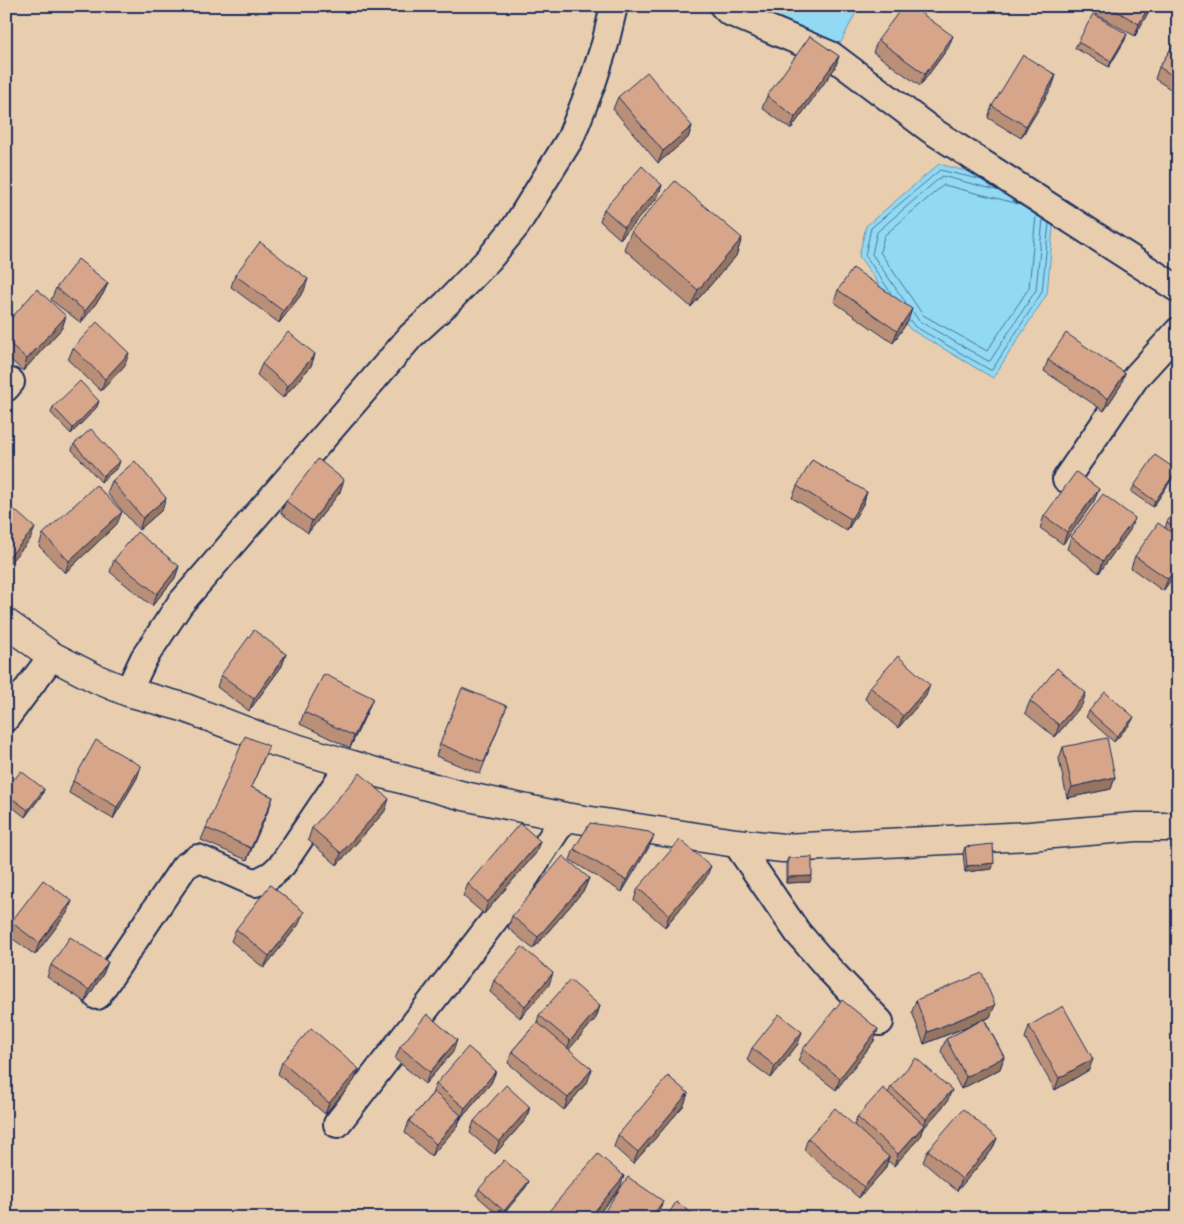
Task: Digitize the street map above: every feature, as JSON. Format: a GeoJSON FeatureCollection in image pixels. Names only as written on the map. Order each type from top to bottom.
{"type":"FeatureCollection","features":[{"type":"Feature","properties":{"kind":"street"},"geometry":{"type":"LineString","coordinates":[[128,692],[144,658],[180,604],[405,343],[489,259],[516,226],[570,139],[592,84],[605,44],[614,6]]}},
{"type":"Feature","properties":{"kind":"street"},"geometry":{"type":"LineString","coordinates":[[723,6],[730,12],[831,55],[931,130],[1178,289]]}},
{"type":"Feature","properties":{"kind":"street"},"geometry":{"type":"LineString","coordinates":[[1066,479],[1136,377],[1178,331]]}},
{"type":"Feature","properties":{"kind":"street"},"geometry":{"type":"LineString","coordinates":[[6,623],[52,656],[97,679],[128,692],[182,707],[269,740],[350,764],[464,796],[565,817],[736,843],[783,848],[1029,836],[1136,827],[1178,827]]}},
{"type":"Feature","properties":{"kind":"street"},"geometry":{"type":"LineString","coordinates":[[6,718],[52,656]]}},
{"type":"Feature","properties":{"kind":"street"},"geometry":{"type":"LineString","coordinates":[[97,996],[184,866],[198,858],[255,882],[270,875],[282,864],[350,764]]}},
{"type":"Feature","properties":{"kind":"street"},"geometry":{"type":"LineString","coordinates":[[337,1124],[515,893],[565,817]]}},
{"type":"Feature","properties":{"kind":"street"},"geometry":{"type":"LineString","coordinates":[[736,843],[798,933],[830,970],[880,1022]]}},
{"type":"Feature","properties":{"kind":"water"},"geometry":{"type":"Polygon","coordinates":[[[758,6],[859,6],[837,50],[807,55],[758,6]]]}},
{"type":"Feature","properties":{"kind":"water"},"geometry":{"type":"Polygon","coordinates":[[[939,164],[1027,187],[1055,205],[1047,294],[993,378],[910,329],[859,256],[866,226],[939,164]]]}},
{"type":"Feature","properties":{"kind":"building"},"geometry":{"type":"Polygon","coordinates":[[[903,6],[911,6],[953,36],[925,74],[878,40],[903,6]]]}},
{"type":"Feature","properties":{"kind":"building"},"geometry":{"type":"Polygon","coordinates":[[[1108,6],[1149,6],[1139,24],[1108,6]]]}},
{"type":"Feature","properties":{"kind":"building"},"geometry":{"type":"Polygon","coordinates":[[[1093,14],[1127,34],[1111,61],[1078,42],[1093,14]]]}},
{"type":"Feature","properties":{"kind":"building"},"geometry":{"type":"Polygon","coordinates":[[[810,36],[839,56],[795,117],[767,96],[810,36]]]}},
{"type":"Feature","properties":{"kind":"building"},"geometry":{"type":"Polygon","coordinates":[[[1178,38],[1178,79],[1159,67],[1178,38]]]}},
{"type":"Feature","properties":{"kind":"building"},"geometry":{"type":"Polygon","coordinates":[[[1023,55],[1056,75],[1026,126],[992,106],[1023,55]]]}},
{"type":"Feature","properties":{"kind":"building"},"geometry":{"type":"Polygon","coordinates":[[[647,72],[692,126],[663,151],[618,97],[647,72]]]}},
{"type":"Feature","properties":{"kind":"building"},"geometry":{"type":"Polygon","coordinates":[[[642,166],[662,185],[624,227],[604,209],[642,166]]]}},
{"type":"Feature","properties":{"kind":"building"},"geometry":{"type":"Polygon","coordinates":[[[675,181],[742,238],[698,290],[631,232],[675,181]]]}},
{"type":"Feature","properties":{"kind":"building"},"geometry":{"type":"Polygon","coordinates":[[[260,242],[308,279],[283,311],[235,275],[260,242]]]}},
{"type":"Feature","properties":{"kind":"building"},"geometry":{"type":"Polygon","coordinates":[[[78,259],[108,283],[85,311],[56,288],[78,259]]]}},
{"type":"Feature","properties":{"kind":"building"},"geometry":{"type":"Polygon","coordinates":[[[853,268],[912,309],[897,331],[838,290],[853,268]]]}},
{"type":"Feature","properties":{"kind":"building"},"geometry":{"type":"Polygon","coordinates":[[[37,289],[66,316],[27,359],[6,340],[6,324],[37,289]]]}},
{"type":"Feature","properties":{"kind":"building"},"geometry":{"type":"Polygon","coordinates":[[[97,322],[129,353],[105,379],[73,348],[97,322]]]}},
{"type":"Feature","properties":{"kind":"building"},"geometry":{"type":"Polygon","coordinates":[[[288,332],[315,354],[288,386],[262,364],[288,332]]]}},
{"type":"Feature","properties":{"kind":"building"},"geometry":{"type":"Polygon","coordinates":[[[1066,333],[1125,373],[1108,399],[1048,360],[1066,333]]]}},
{"type":"Feature","properties":{"kind":"building"},"geometry":{"type":"Polygon","coordinates":[[[80,381],[99,401],[73,428],[53,407],[80,381]]]}},
{"type":"Feature","properties":{"kind":"building"},"geometry":{"type":"Polygon","coordinates":[[[91,429],[120,461],[103,476],[74,444],[91,429]]]}},
{"type":"Feature","properties":{"kind":"building"},"geometry":{"type":"Polygon","coordinates":[[[1155,455],[1177,470],[1155,501],[1134,486],[1155,455]]]}},
{"type":"Feature","properties":{"kind":"building"},"geometry":{"type":"Polygon","coordinates":[[[318,459],[344,480],[312,521],[286,501],[318,459]]]}},
{"type":"Feature","properties":{"kind":"building"},"geometry":{"type":"Polygon","coordinates":[[[812,460],[867,492],[851,519],[797,486],[812,460]]]}},
{"type":"Feature","properties":{"kind":"building"},"geometry":{"type":"Polygon","coordinates":[[[135,461],[166,498],[143,518],[112,481],[135,461]]]}},
{"type":"Feature","properties":{"kind":"building"},"geometry":{"type":"Polygon","coordinates":[[[1076,472],[1099,489],[1067,532],[1044,516],[1076,472]]]}},
{"type":"Feature","properties":{"kind":"building"},"geometry":{"type":"Polygon","coordinates":[[[96,485],[122,512],[69,561],[43,534],[96,485]]]}},
{"type":"Feature","properties":{"kind":"building"},"geometry":{"type":"Polygon","coordinates":[[[1103,494],[1135,518],[1103,561],[1071,537],[1103,494]]]}},
{"type":"Feature","properties":{"kind":"building"},"geometry":{"type":"Polygon","coordinates":[[[8,504],[35,528],[6,560],[6,506],[8,504]]]}},
{"type":"Feature","properties":{"kind":"building"},"geometry":{"type":"Polygon","coordinates":[[[1178,506],[1178,529],[1167,522],[1178,506]]]}},
{"type":"Feature","properties":{"kind":"building"},"geometry":{"type":"Polygon","coordinates":[[[1158,523],[1178,537],[1178,564],[1168,579],[1135,556],[1158,523]]]}},
{"type":"Feature","properties":{"kind":"building"},"geometry":{"type":"Polygon","coordinates":[[[137,532],[179,566],[157,594],[114,560],[137,532]]]}},
{"type":"Feature","properties":{"kind":"building"},"geometry":{"type":"Polygon","coordinates":[[[254,630],[286,654],[254,699],[221,675],[254,630]]]}},
{"type":"Feature","properties":{"kind":"building"},"geometry":{"type":"Polygon","coordinates":[[[898,656],[930,685],[903,716],[870,687],[898,656]]]}},
{"type":"Feature","properties":{"kind":"building"},"geometry":{"type":"Polygon","coordinates":[[[1057,668],[1086,693],[1059,725],[1030,701],[1057,668]]]}},
{"type":"Feature","properties":{"kind":"building"},"geometry":{"type":"Polygon","coordinates":[[[324,674],[373,698],[354,736],[304,712],[324,674]]]}},
{"type":"Feature","properties":{"kind":"building"},"geometry":{"type":"Polygon","coordinates":[[[462,688],[507,706],[484,762],[440,744],[462,688]]]}},
{"type":"Feature","properties":{"kind":"building"},"geometry":{"type":"Polygon","coordinates":[[[1105,692],[1134,717],[1117,736],[1089,711],[1105,692]]]}},
{"type":"Feature","properties":{"kind":"building"},"geometry":{"type":"Polygon","coordinates":[[[245,736],[269,746],[251,787],[273,797],[251,848],[206,828],[245,736]]]}},
{"type":"Feature","properties":{"kind":"building"},"geometry":{"type":"Polygon","coordinates":[[[1107,738],[1115,777],[1072,787],[1063,747],[1107,738]]]}},
{"type":"Feature","properties":{"kind":"building"},"geometry":{"type":"Polygon","coordinates":[[[96,740],[141,766],[117,807],[73,781],[96,740]]]}},
{"type":"Feature","properties":{"kind":"building"},"geometry":{"type":"Polygon","coordinates":[[[21,771],[44,789],[28,810],[6,794],[6,790],[21,771]]]}},
{"type":"Feature","properties":{"kind":"building"},"geometry":{"type":"Polygon","coordinates":[[[360,773],[389,799],[341,853],[312,828],[360,773]]]}},
{"type":"Feature","properties":{"kind":"building"},"geometry":{"type":"Polygon","coordinates":[[[520,823],[540,841],[488,902],[468,884],[520,823]]]}},
{"type":"Feature","properties":{"kind":"building"},"geometry":{"type":"Polygon","coordinates":[[[590,823],[649,832],[654,836],[626,880],[574,849],[590,823]]]}},
{"type":"Feature","properties":{"kind":"building"},"geometry":{"type":"Polygon","coordinates":[[[680,840],[711,866],[669,915],[638,888],[680,840]]]}},
{"type":"Feature","properties":{"kind":"building"},"geometry":{"type":"Polygon","coordinates":[[[993,844],[994,863],[967,866],[965,847],[993,844]]]}},
{"type":"Feature","properties":{"kind":"building"},"geometry":{"type":"Polygon","coordinates":[[[563,856],[589,878],[538,937],[512,916],[563,856]]]}},
{"type":"Feature","properties":{"kind":"building"},"geometry":{"type":"Polygon","coordinates":[[[812,857],[812,876],[788,877],[788,858],[812,857]]]}},
{"type":"Feature","properties":{"kind":"building"},"geometry":{"type":"Polygon","coordinates":[[[43,880],[72,901],[39,943],[11,922],[43,880]]]}},
{"type":"Feature","properties":{"kind":"building"},"geometry":{"type":"Polygon","coordinates":[[[270,885],[304,912],[269,956],[236,929],[270,885]]]}},
{"type":"Feature","properties":{"kind":"building"},"geometry":{"type":"Polygon","coordinates":[[[70,937],[108,962],[89,990],[51,965],[70,937]]]}},
{"type":"Feature","properties":{"kind":"building"},"geometry":{"type":"Polygon","coordinates":[[[522,947],[553,973],[525,1006],[494,980],[522,947]]]}},
{"type":"Feature","properties":{"kind":"building"},"geometry":{"type":"Polygon","coordinates":[[[982,973],[995,1005],[928,1032],[916,1000],[982,973]]]}},
{"type":"Feature","properties":{"kind":"building"},"geometry":{"type":"Polygon","coordinates":[[[570,980],[600,1006],[570,1041],[539,1015],[570,980]]]}},
{"type":"Feature","properties":{"kind":"building"},"geometry":{"type":"Polygon","coordinates":[[[842,1000],[878,1029],[840,1078],[803,1049],[842,1000]]]}},
{"type":"Feature","properties":{"kind":"building"},"geometry":{"type":"Polygon","coordinates":[[[1063,1006],[1093,1059],[1059,1078],[1029,1026],[1063,1006]]]}},
{"type":"Feature","properties":{"kind":"building"},"geometry":{"type":"Polygon","coordinates":[[[427,1014],[457,1040],[430,1072],[400,1047],[427,1014]]]}},
{"type":"Feature","properties":{"kind":"building"},"geometry":{"type":"Polygon","coordinates":[[[779,1014],[802,1032],[775,1066],[752,1048],[779,1014]]]}},
{"type":"Feature","properties":{"kind":"building"},"geometry":{"type":"Polygon","coordinates":[[[984,1019],[1004,1057],[966,1077],[946,1039],[984,1019]]]}},
{"type":"Feature","properties":{"kind":"building"},"geometry":{"type":"Polygon","coordinates":[[[537,1022],[592,1069],[568,1098],[512,1051],[537,1022]]]}},
{"type":"Feature","properties":{"kind":"building"},"geometry":{"type":"Polygon","coordinates":[[[311,1028],[359,1069],[329,1103],[282,1062],[311,1028]]]}},
{"type":"Feature","properties":{"kind":"building"},"geometry":{"type":"Polygon","coordinates":[[[468,1047],[496,1071],[465,1108],[436,1084],[468,1047]]]}},
{"type":"Feature","properties":{"kind":"building"},"geometry":{"type":"Polygon","coordinates":[[[916,1058],[952,1090],[926,1119],[891,1087],[916,1058]]]}},
{"type":"Feature","properties":{"kind":"building"},"geometry":{"type":"Polygon","coordinates":[[[668,1076],[688,1093],[638,1152],[618,1135],[668,1076]]]}},
{"type":"Feature","properties":{"kind":"building"},"geometry":{"type":"Polygon","coordinates":[[[506,1085],[530,1107],[499,1142],[474,1121],[506,1085]]]}},
{"type":"Feature","properties":{"kind":"building"},"geometry":{"type":"Polygon","coordinates":[[[883,1088],[924,1125],[898,1154],[857,1117],[883,1088]]]}},
{"type":"Feature","properties":{"kind":"building"},"geometry":{"type":"Polygon","coordinates":[[[434,1092],[461,1115],[436,1144],[409,1121],[434,1092]]]}},
{"type":"Feature","properties":{"kind":"building"},"geometry":{"type":"Polygon","coordinates":[[[835,1108],[889,1157],[864,1187],[808,1138],[835,1108]]]}},
{"type":"Feature","properties":{"kind":"building"},"geometry":{"type":"Polygon","coordinates":[[[963,1109],[997,1138],[962,1179],[928,1150],[963,1109]]]}},
{"type":"Feature","properties":{"kind":"building"},"geometry":{"type":"Polygon","coordinates":[[[598,1154],[624,1176],[589,1218],[557,1218],[549,1211],[598,1154]]]}},
{"type":"Feature","properties":{"kind":"building"},"geometry":{"type":"Polygon","coordinates":[[[504,1160],[529,1181],[504,1211],[479,1189],[504,1160]]]}},
{"type":"Feature","properties":{"kind":"building"},"geometry":{"type":"Polygon","coordinates":[[[628,1177],[663,1201],[651,1218],[600,1218],[628,1177]]]}},
{"type":"Feature","properties":{"kind":"building"},"geometry":{"type":"Polygon","coordinates":[[[676,1202],[698,1218],[666,1218],[676,1202]]]}}]}
